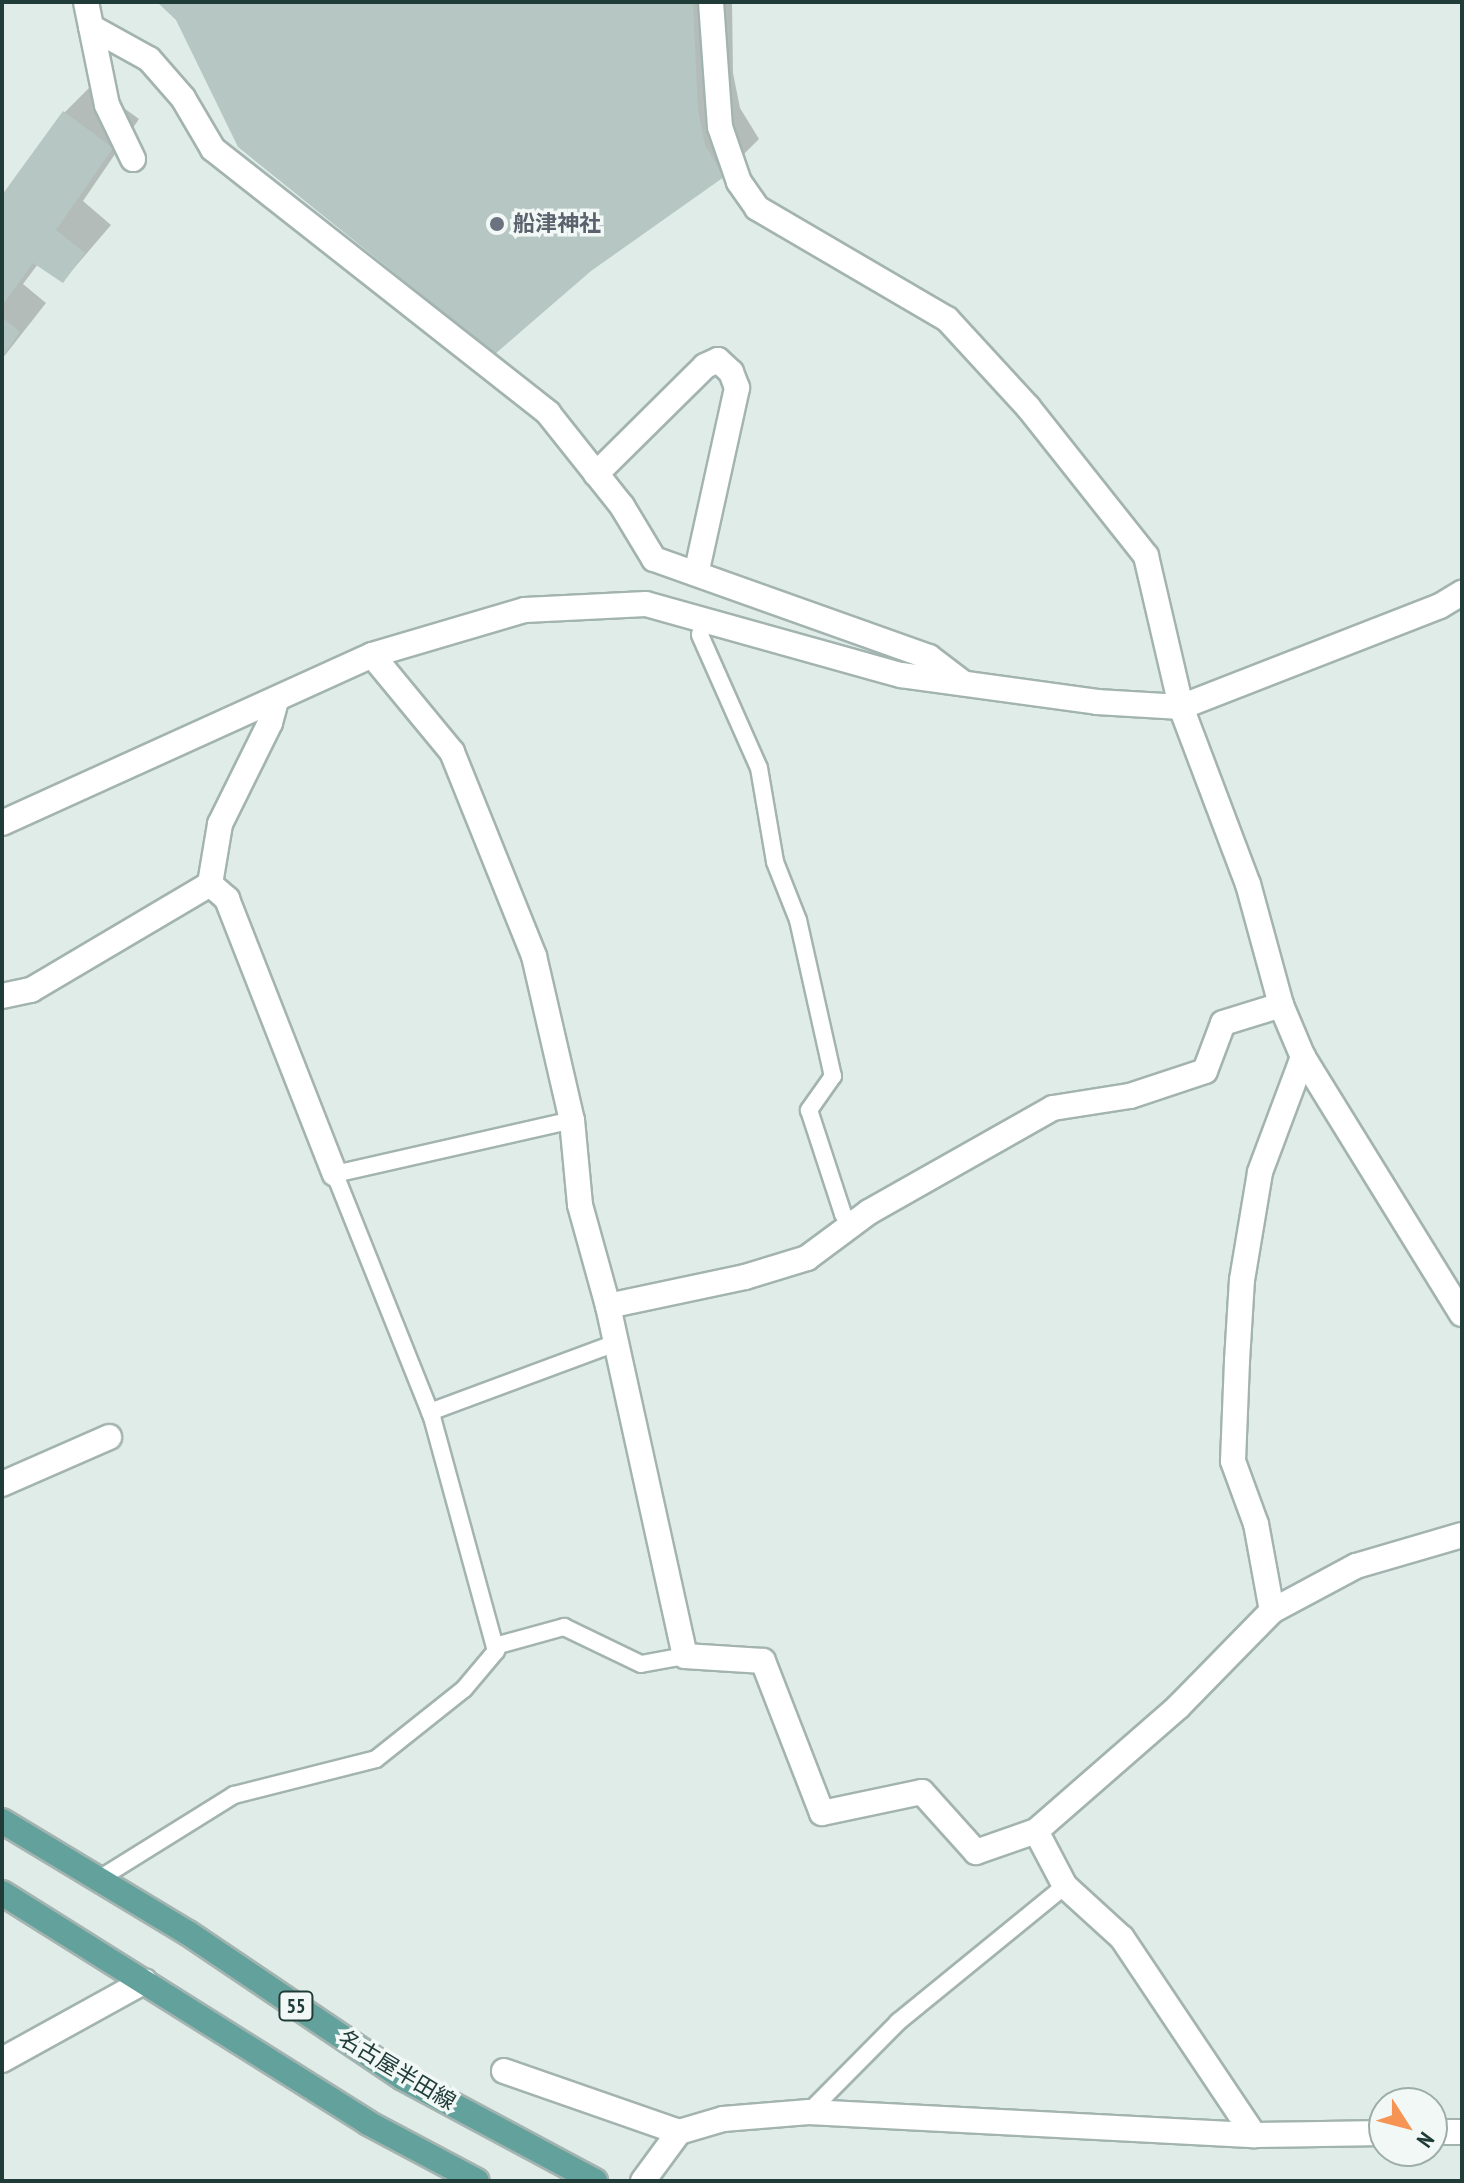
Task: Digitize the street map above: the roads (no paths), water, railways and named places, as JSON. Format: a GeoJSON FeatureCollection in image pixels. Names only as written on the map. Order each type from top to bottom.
{"type":"FeatureCollection","features":[{"type":"Feature","properties":{"kind":"main road","name":"名古屋半田線"},"geometry":{"type":"LineString","coordinates":[[2,1821],[188,1933],[403,2078],[595,2181]]}},
{"type":"Feature","properties":{"kind":"main road"},"geometry":{"type":"LineString","coordinates":[[2,1893],[368,2123],[477,2181]]}},
{"type":"Feature","properties":{"kind":"street"},"geometry":{"type":"LineString","coordinates":[[86,2],[107,105],[133,159]]}},
{"type":"Feature","properties":{"kind":"street"},"geometry":{"type":"LineString","coordinates":[[711,2],[720,127],[739,182],[757,208],[947,319],[1028,407],[1146,556],[1181,707],[1248,884],[1281,1005],[1303,1057],[1462,1314]]}},
{"type":"Feature","properties":{"kind":"street"},"geometry":{"type":"LineString","coordinates":[[91,27],[149,59],[183,98],[213,149],[548,413],[596,474],[654,559],[929,657],[968,687]]}},
{"type":"Feature","properties":{"kind":"street"},"geometry":{"type":"LineString","coordinates":[[596,474],[705,366],[718,360],[731,372],[737,388],[696,574]]}},
{"type":"Feature","properties":{"kind":"street"},"geometry":{"type":"LineString","coordinates":[[2,823],[372,655],[525,610],[646,604],[901,675],[968,687],[1181,707],[1440,606],[1462,593]]}},
{"type":"Feature","properties":{"kind":"street"},"geometry":{"type":"LineString","coordinates":[[372,655],[452,752],[534,956],[572,1120],[580,1205],[608,1306],[685,1656],[763,1661],[822,1813],[922,1792],[976,1852],[1036,1831],[1178,1707],[1272,1611],[1356,1566],[1462,1535]]}},
{"type":"Feature","properties":{"kind":"street"},"geometry":{"type":"LineString","coordinates":[[2,996],[31,990],[210,884],[220,824],[270,723],[276,700]]}},
{"type":"Feature","properties":{"kind":"street"},"geometry":{"type":"LineString","coordinates":[[210,884],[227,899],[335,1174]]}},
{"type":"Feature","properties":{"kind":"street"},"geometry":{"type":"LineString","coordinates":[[608,1306],[745,1277],[807,1258],[851,1226],[1053,1108],[1130,1096],[1205,1071],[1223,1023],[1281,1005]]}},
{"type":"Feature","properties":{"kind":"street"},"geometry":{"type":"LineString","coordinates":[[1272,1611],[1256,1524],[1233,1461],[1237,1361],[1242,1280],[1260,1172],[1303,1057]]}},
{"type":"Feature","properties":{"kind":"street"},"geometry":{"type":"LineString","coordinates":[[2,1484],[109,1437]]}},
{"type":"Feature","properties":{"kind":"street"},"geometry":{"type":"LineString","coordinates":[[1036,1831],[1065,1886],[1122,1938],[1254,2135]]}},
{"type":"Feature","properties":{"kind":"street"},"geometry":{"type":"LineString","coordinates":[[2,2060],[145,1981]]}},
{"type":"Feature","properties":{"kind":"street"},"geometry":{"type":"LineString","coordinates":[[504,2071],[679,2132],[723,2119],[809,2112],[1254,2135],[1368,2133]]}},
{"type":"Feature","properties":{"kind":"street"},"geometry":{"type":"LineString","coordinates":[[643,2181],[679,2132]]}},
{"type":"Feature","properties":{"kind":"lane"},"geometry":{"type":"LineString","coordinates":[[703,621],[700,635],[759,768],[775,862],[798,920],[833,1076],[809,1110],[843,1214],[851,1226]]}},
{"type":"Feature","properties":{"kind":"lane"},"geometry":{"type":"LineString","coordinates":[[99,1879],[234,1795],[376,1759],[464,1689],[496,1651],[430,1412],[335,1174],[572,1120]]}},
{"type":"Feature","properties":{"kind":"lane"},"geometry":{"type":"LineString","coordinates":[[430,1412],[616,1343]]}},
{"type":"Feature","properties":{"kind":"lane"},"geometry":{"type":"LineString","coordinates":[[495,1646],[564,1627],[641,1664],[685,1656]]}},
{"type":"Feature","properties":{"kind":"lane"},"geometry":{"type":"LineString","coordinates":[[809,2112],[898,2022],[1065,1886]]}},
{"type":"Feature","properties":{"kind":"place","name":"船津神社"},"geometry":{"type":"Point","coordinates":[497,224]}}]}
